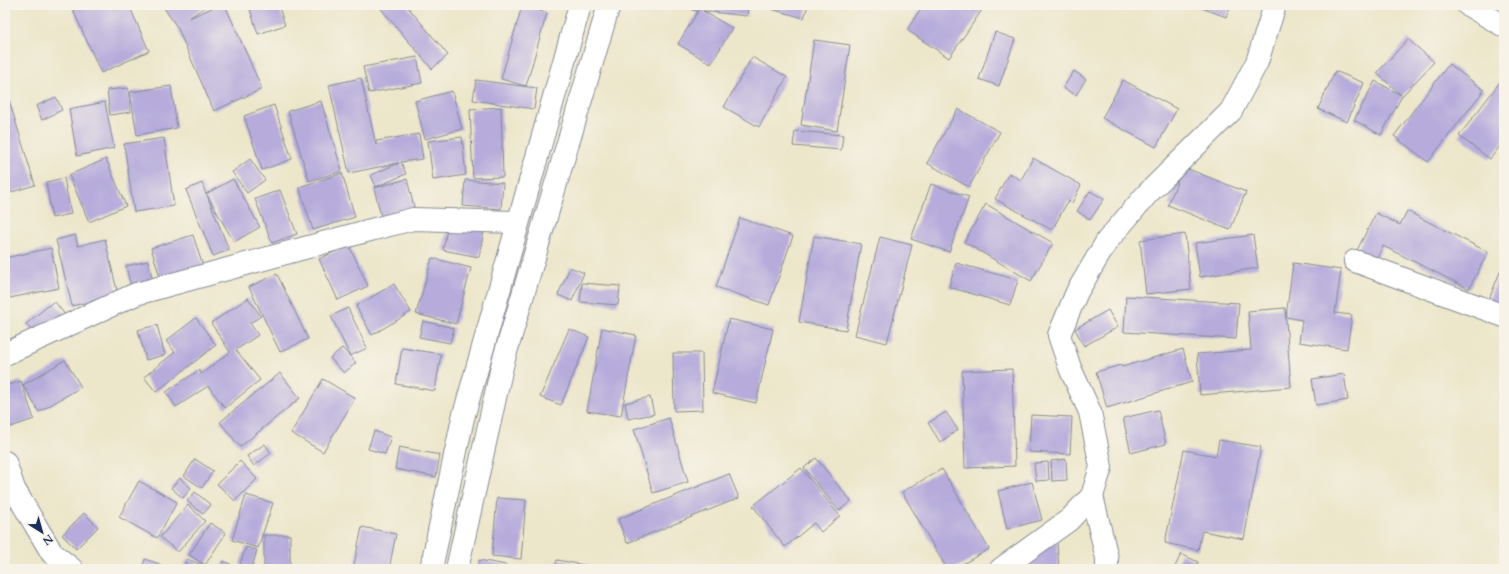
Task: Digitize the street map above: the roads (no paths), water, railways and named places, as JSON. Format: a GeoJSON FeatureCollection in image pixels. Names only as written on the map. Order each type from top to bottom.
{"type":"FeatureCollection","features":[{"type":"Feature","properties":{"kind":"street"},"geometry":{"type":"LineString","coordinates":[[431,569],[463,418],[580,5]]}},
{"type":"Feature","properties":{"kind":"street"},"geometry":{"type":"LineString","coordinates":[[457,569],[502,362],[608,5]]}},
{"type":"Feature","properties":{"kind":"street"},"geometry":{"type":"LineString","coordinates":[[1001,569],[1069,520],[1092,496],[1100,467],[1090,412],[1070,368],[1059,335],[1077,292],[1108,241],[1147,194],[1231,111],[1257,62],[1275,5]]}},
{"type":"Feature","properties":{"kind":"street"},"geometry":{"type":"LineString","coordinates":[[1468,5],[1504,26]]}},
{"type":"Feature","properties":{"kind":"street"},"geometry":{"type":"LineString","coordinates":[[5,354],[136,294],[412,219],[518,222]]}},
{"type":"Feature","properties":{"kind":"street"},"geometry":{"type":"LineString","coordinates":[[1355,261],[1504,316]]}},
{"type":"Feature","properties":{"kind":"street"},"geometry":{"type":"LineString","coordinates":[[5,462],[14,489],[52,553],[72,569]]}},
{"type":"Feature","properties":{"kind":"street"},"geometry":{"type":"LineString","coordinates":[[1092,496],[1107,558],[1107,569]]}}]}
